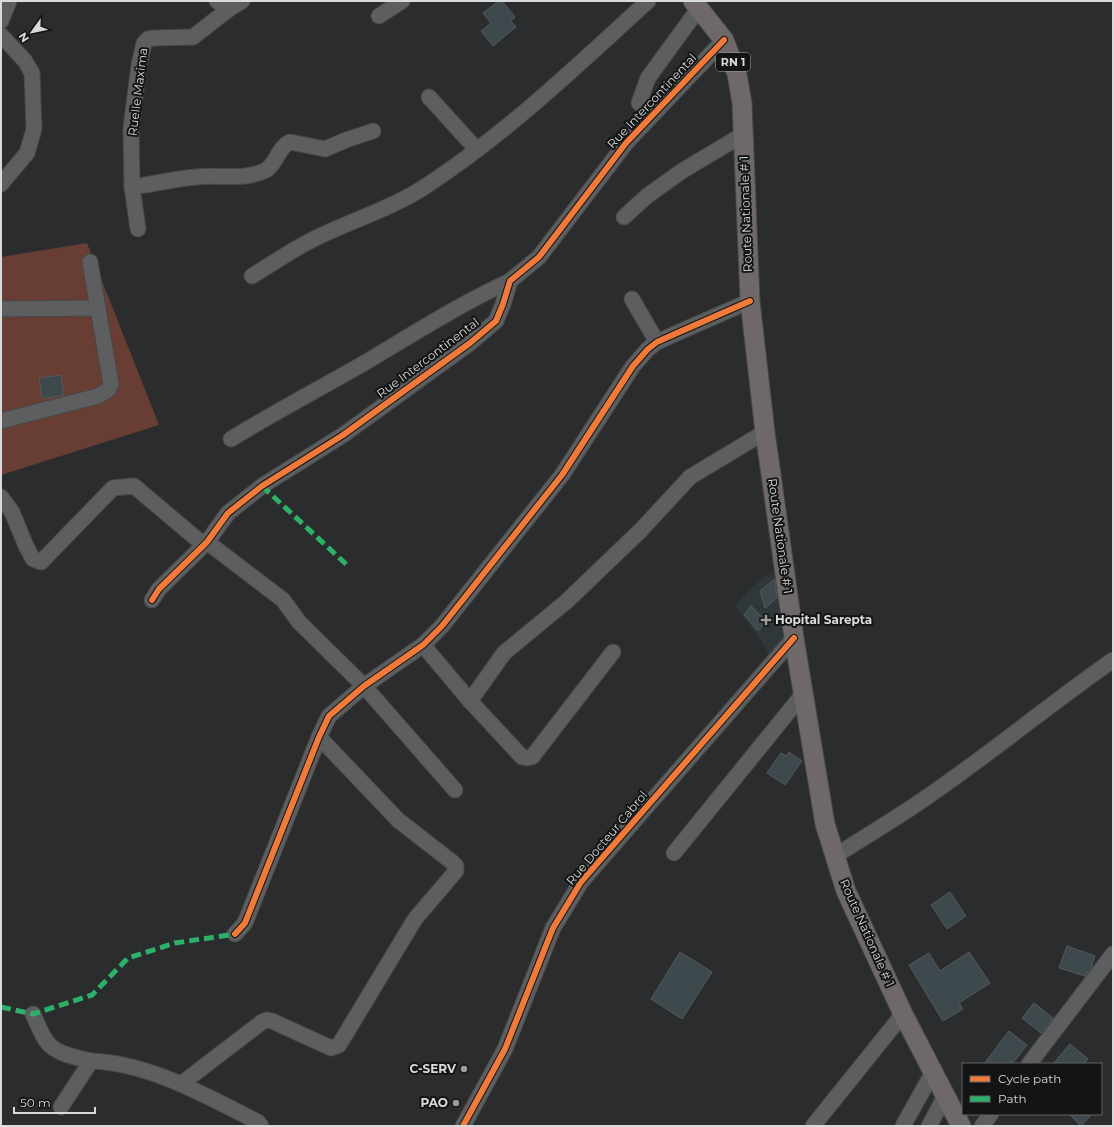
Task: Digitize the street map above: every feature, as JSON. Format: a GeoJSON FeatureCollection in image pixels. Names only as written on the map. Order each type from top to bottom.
{"type":"FeatureCollection","features":[{"type":"Feature","properties":{"kind":"main road","name":"Route Nationale # 1"},"geometry":{"type":"LineString","coordinates":[[696,4],[724,40],[737,74],[742,103],[750,301],[794,638],[825,824],[846,891],[903,1014],[961,1126]]}},
{"type":"Feature","properties":{"kind":"street"},"geometry":{"type":"LineString","coordinates":[[1,21],[9,1]]}},
{"type":"Feature","properties":{"kind":"street","name":"Ruelle Maxima"},"geometry":{"type":"LineString","coordinates":[[138,229],[132,187],[131,128],[139,65],[144,43],[148,39],[154,38],[193,37],[223,5],[242,1]]}},
{"type":"Feature","properties":{"kind":"street"},"geometry":{"type":"LineString","coordinates":[[379,16],[402,1]]}},
{"type":"Feature","properties":{"kind":"street"},"geometry":{"type":"LineString","coordinates":[[252,276],[314,239],[380,211],[428,185],[477,150],[552,88],[648,1]]}},
{"type":"Feature","properties":{"kind":"street"},"geometry":{"type":"LineString","coordinates":[[639,103],[648,78],[696,4]]}},
{"type":"Feature","properties":{"kind":"street"},"geometry":{"type":"LineString","coordinates":[[1,35],[25,61],[32,73],[34,129],[28,153],[1,184]]}},
{"type":"Feature","properties":{"kind":"street","name":"Rue Intercontinental"},"geometry":{"type":"LineString","coordinates":[[152,600],[159,589],[228,513],[262,486],[343,435],[470,343],[496,321],[510,281],[539,258],[626,143],[724,40]]}},
{"type":"Feature","properties":{"kind":"street"},"geometry":{"type":"LineString","coordinates":[[429,97],[477,150]]}},
{"type":"Feature","properties":{"kind":"street"},"geometry":{"type":"LineString","coordinates":[[132,187],[197,177],[242,177],[265,171],[271,167],[285,146],[290,142],[325,149],[373,131]]}},
{"type":"Feature","properties":{"kind":"street"},"geometry":{"type":"LineString","coordinates":[[624,217],[647,196],[682,171],[744,134]]}},
{"type":"Feature","properties":{"kind":"street"},"geometry":{"type":"LineString","coordinates":[[1,421],[98,396],[108,390],[111,384],[90,262]]}},
{"type":"Feature","properties":{"kind":"street"},"geometry":{"type":"LineString","coordinates":[[231,438],[347,373],[482,294],[510,281]]}},
{"type":"Feature","properties":{"kind":"street"},"geometry":{"type":"LineString","coordinates":[[632,299],[657,342]]}},
{"type":"Feature","properties":{"kind":"street"},"geometry":{"type":"LineString","coordinates":[[235,934],[244,923],[318,737],[329,716],[364,686],[423,645],[442,626],[562,475],[633,366],[648,349],[657,342],[750,301]]}},
{"type":"Feature","properties":{"kind":"street"},"geometry":{"type":"LineString","coordinates":[[1,309],[98,308]]}},
{"type":"Feature","properties":{"kind":"street"},"geometry":{"type":"LineString","coordinates":[[470,701],[504,653],[568,601],[641,530],[690,477],[766,432]]}},
{"type":"Feature","properties":{"kind":"street"},"geometry":{"type":"LineString","coordinates":[[1,497],[6,517],[33,559],[41,562],[113,488],[134,486],[203,541],[282,600],[299,622],[364,686],[455,790]]}},
{"type":"Feature","properties":{"kind":"street","name":"Rue Docteur Cabrol"},"geometry":{"type":"LineString","coordinates":[[464,1126],[505,1049],[554,928],[581,882],[794,638]]}},
{"type":"Feature","properties":{"kind":"street"},"geometry":{"type":"LineString","coordinates":[[423,645],[470,701],[522,757],[527,758],[532,757],[613,652]]}},
{"type":"Feature","properties":{"kind":"street"},"geometry":{"type":"LineString","coordinates":[[835,856],[927,797],[1113,660]]}},
{"type":"Feature","properties":{"kind":"street"},"geometry":{"type":"LineString","coordinates":[[674,853],[803,694]]}},
{"type":"Feature","properties":{"kind":"street"},"geometry":{"type":"LineString","coordinates":[[181,1084],[262,1022],[267,1020],[331,1048],[339,1045],[415,919],[456,871],[456,866],[452,862],[398,820],[318,737]]}},
{"type":"Feature","properties":{"kind":"street"},"geometry":{"type":"LineString","coordinates":[[1030,1063],[1113,954]]}},
{"type":"Feature","properties":{"kind":"street"},"geometry":{"type":"LineString","coordinates":[[33,1014],[47,1042],[62,1052],[91,1060],[134,1068],[181,1084],[258,1122],[261,1126]]}},
{"type":"Feature","properties":{"kind":"street"},"geometry":{"type":"LineString","coordinates":[[813,1126],[903,1014]]}},
{"type":"Feature","properties":{"kind":"street"},"geometry":{"type":"LineString","coordinates":[[61,1107],[91,1060]]}},
{"type":"Feature","properties":{"kind":"street"},"geometry":{"type":"LineString","coordinates":[[902,1126],[933,1072]]}},
{"type":"Feature","properties":{"kind":"street"},"geometry":{"type":"LineString","coordinates":[[929,1126],[945,1096]]}},
{"type":"Feature","properties":{"kind":"street"},"geometry":{"type":"LineString","coordinates":[[982,1126],[990,1115]]}},
{"type":"Feature","properties":{"kind":"shaded area"},"geometry":{"type":"Polygon","coordinates":[[[87,243],[159,425],[1,475],[1,257],[87,243]]]}},
{"type":"Feature","properties":{"kind":"shaded area","name":"Hopital Sarepta"},"geometry":{"type":"Polygon","coordinates":[[[771,572],[775,573],[778,579],[788,631],[782,642],[770,657],[760,639],[735,606],[749,590],[771,572]]]}},
{"type":"Feature","properties":{"kind":"building"},"geometry":{"type":"Polygon","coordinates":[[[499,1],[502,1],[515,17],[511,21],[516,27],[493,46],[481,31],[491,23],[483,13],[499,1]]]}},
{"type":"Feature","properties":{"kind":"building"},"geometry":{"type":"Polygon","coordinates":[[[61,375],[64,395],[42,399],[39,378],[61,375]]]}},
{"type":"Feature","properties":{"kind":"building"},"geometry":{"type":"Polygon","coordinates":[[[775,579],[777,598],[765,608],[760,591],[775,579]]]}},
{"type":"Feature","properties":{"kind":"building"},"geometry":{"type":"Polygon","coordinates":[[[751,606],[766,621],[758,631],[744,615],[751,606]]]}},
{"type":"Feature","properties":{"kind":"building"},"geometry":{"type":"Polygon","coordinates":[[[789,752],[802,761],[785,785],[767,773],[781,753],[786,756],[789,752]]]}},
{"type":"Feature","properties":{"kind":"building"},"geometry":{"type":"Polygon","coordinates":[[[950,892],[966,916],[947,929],[931,905],[950,892]]]}},
{"type":"Feature","properties":{"kind":"building"},"geometry":{"type":"Polygon","coordinates":[[[1067,946],[1095,956],[1091,968],[1085,976],[1059,968],[1067,946]]]}},
{"type":"Feature","properties":{"kind":"building"},"geometry":{"type":"Polygon","coordinates":[[[680,952],[712,972],[682,1019],[651,999],[680,952]]]}},
{"type":"Feature","properties":{"kind":"building"},"geometry":{"type":"Polygon","coordinates":[[[969,952],[990,983],[959,1003],[963,1009],[943,1021],[909,965],[929,953],[940,971],[969,952]]]}},
{"type":"Feature","properties":{"kind":"building"},"geometry":{"type":"Polygon","coordinates":[[[1034,1003],[1053,1018],[1041,1033],[1022,1018],[1034,1003]]]}},
{"type":"Feature","properties":{"kind":"building"},"geometry":{"type":"Polygon","coordinates":[[[1009,1031],[1027,1045],[1013,1063],[985,1063],[1009,1031]]]}},
{"type":"Feature","properties":{"kind":"building"},"geometry":{"type":"Polygon","coordinates":[[[1070,1044],[1088,1059],[1084,1063],[1054,1063],[1070,1044]]]}},
{"type":"Feature","properties":{"kind":"building"},"geometry":{"type":"Polygon","coordinates":[[[1070,1115],[1091,1115],[1081,1126],[1070,1115]]]}},
{"type":"Feature","properties":{"kind":"marked path"},"geometry":{"type":"LineString","coordinates":[[262,486],[347,565]]}},
{"type":"Feature","properties":{"kind":"marked path"},"geometry":{"type":"LineString","coordinates":[[1,1007],[33,1014],[92,995],[128,958],[175,943],[235,934]]}},
{"type":"Feature","properties":{"kind":"cycle path"},"geometry":{"type":"LineString","coordinates":[[152,600],[159,589],[207,542],[228,513],[262,486],[343,435],[470,343],[496,321],[510,281],[539,257],[626,143],[724,40]]}},
{"type":"Feature","properties":{"kind":"cycle path"},"geometry":{"type":"LineString","coordinates":[[235,934],[245,923],[319,737],[329,716],[364,686],[423,645],[442,626],[562,475],[633,366],[648,349],[657,342],[750,301]]}},
{"type":"Feature","properties":{"kind":"cycle path"},"geometry":{"type":"LineString","coordinates":[[463,1126],[505,1049],[553,928],[581,882],[794,638]]}},
{"type":"Feature","properties":{"kind":"place","name":"Hopital Sarepta"},"geometry":{"type":"Point","coordinates":[766,620]}},
{"type":"Feature","properties":{"kind":"place","name":"C-SERV"},"geometry":{"type":"Point","coordinates":[464,1069]}},
{"type":"Feature","properties":{"kind":"place","name":"PAO"},"geometry":{"type":"Point","coordinates":[456,1103]}}]}
